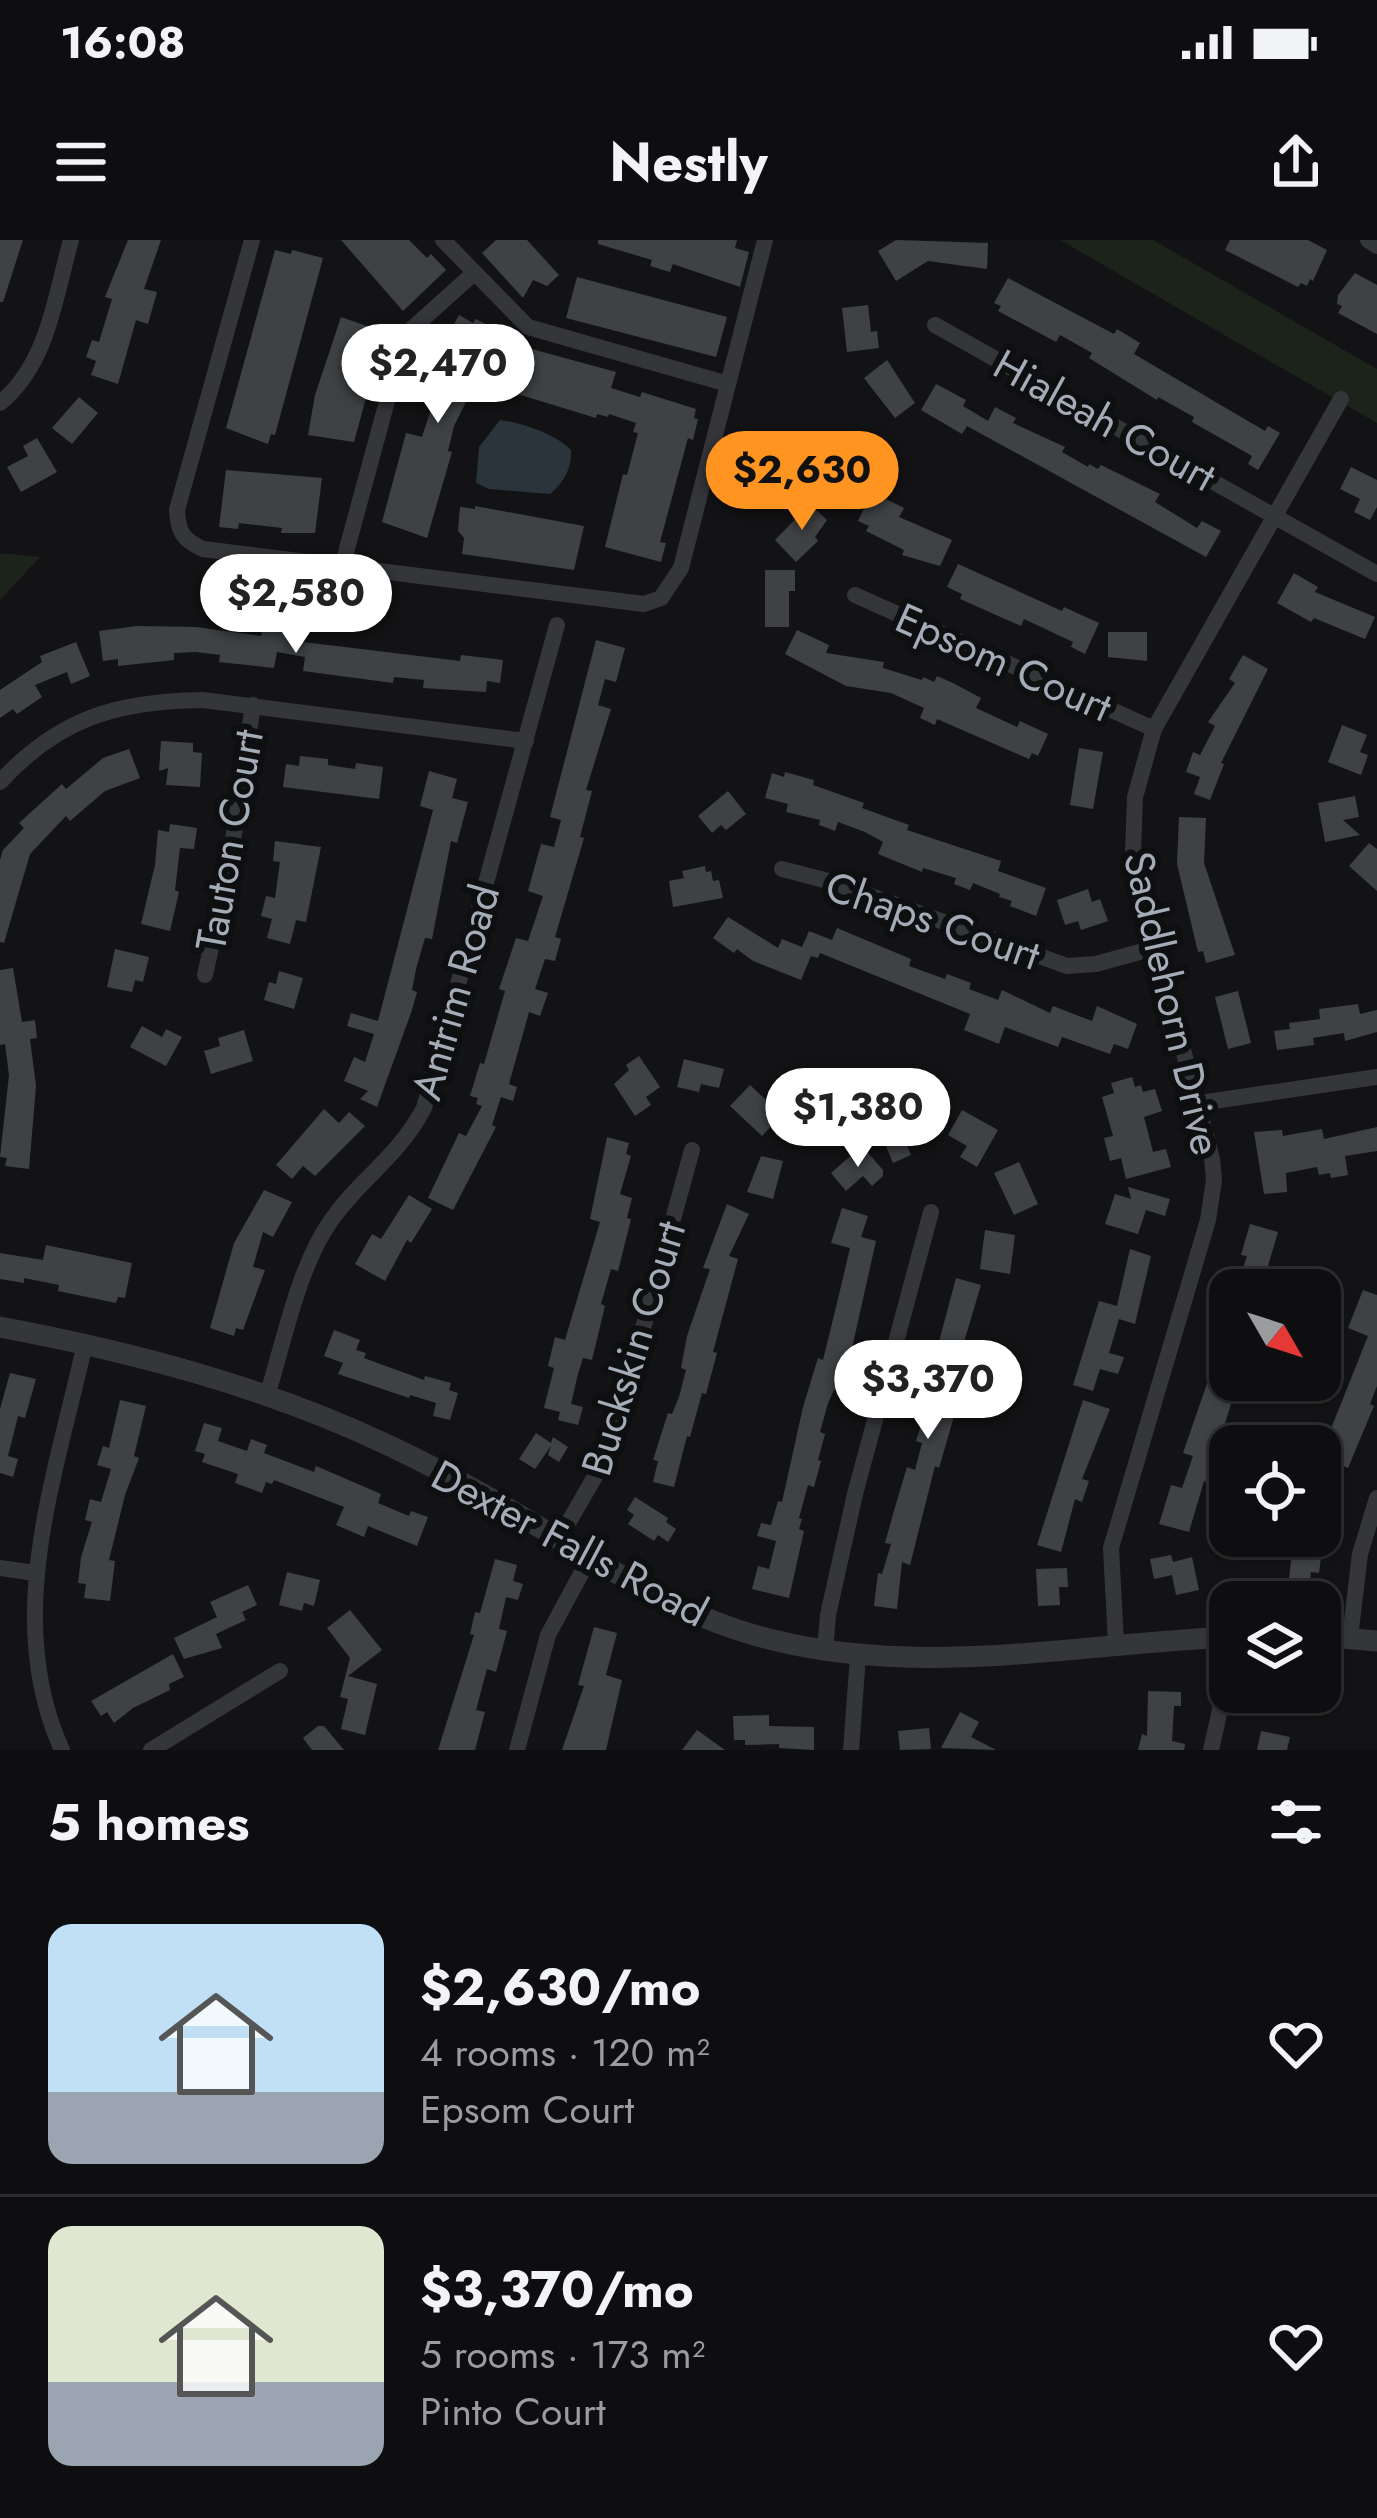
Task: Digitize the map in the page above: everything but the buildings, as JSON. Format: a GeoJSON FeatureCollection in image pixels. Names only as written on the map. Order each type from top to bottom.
{"type":"FeatureCollection","features":[{"type":"Feature","properties":{"kind":"street"},"geometry":{"type":"LineString","coordinates":[[0,403],[18,388],[41,346],[70,240]]}},
{"type":"Feature","properties":{"kind":"street"},"geometry":{"type":"LineString","coordinates":[[252,240],[177,510],[178,528],[186,542],[203,549],[644,604],[661,598],[681,568],[765,240]]}},
{"type":"Feature","properties":{"kind":"street"},"geometry":{"type":"LineString","coordinates":[[442,240],[527,327],[728,384]]}},
{"type":"Feature","properties":{"kind":"street"},"geometry":{"type":"LineString","coordinates":[[1368,240],[1377,246]]}},
{"type":"Feature","properties":{"kind":"street"},"geometry":{"type":"LineString","coordinates":[[341,567],[405,334],[474,273]]}},
{"type":"Feature","properties":{"kind":"street","name":"Hialeah Court"},"geometry":{"type":"LineString","coordinates":[[935,325],[1377,574]]}},
{"type":"Feature","properties":{"kind":"street","name":"Saddlehorn Drive"},"geometry":{"type":"LineString","coordinates":[[1116,1643],[1111,1548],[1213,1199],[1213,1159],[1138,879],[1135,797],[1154,729],[1341,400]]}},
{"type":"Feature","properties":{"kind":"street","name":"Epsom Court"},"geometry":{"type":"LineString","coordinates":[[855,595],[1154,729]]}},
{"type":"Feature","properties":{"kind":"street","name":"Antrim Road"},"geometry":{"type":"LineString","coordinates":[[267,1396],[320,1238],[340,1208],[397,1152],[424,1108],[557,625]]}},
{"type":"Feature","properties":{"kind":"street"},"geometry":{"type":"LineString","coordinates":[[0,782],[21,759],[60,731],[116,707],[161,700],[253,705],[526,740]]}},
{"type":"Feature","properties":{"kind":"street","name":"Tauton Court"},"geometry":{"type":"LineString","coordinates":[[205,975],[230,861],[253,705]]}},
{"type":"Feature","properties":{"kind":"street","name":"Chaps Court"},"geometry":{"type":"LineString","coordinates":[[782,869],[832,882],[1067,966],[1154,949]]}},
{"type":"Feature","properties":{"kind":"street"},"geometry":{"type":"LineString","coordinates":[[1199,1103],[1377,1077]]}},
{"type":"Feature","properties":{"kind":"street","name":"Buckskin Court"},"geometry":{"type":"LineString","coordinates":[[559,1539],[609,1452],[692,1150]]}},
{"type":"Feature","properties":{"kind":"street"},"geometry":{"type":"LineString","coordinates":[[825,1651],[828,1615],[855,1494],[931,1212]]}},
{"type":"Feature","properties":{"kind":"street","name":"Dexter Falls Road"},"geometry":{"type":"LineString","coordinates":[[0,1327],[86,1342],[212,1376],[390,1446],[665,1601],[722,1625],[858,1657],[917,1660],[1209,1638]]}},
{"type":"Feature","properties":{"kind":"street"},"geometry":{"type":"LineString","coordinates":[[62,1750],[40,1689],[32,1612],[35,1573],[86,1342]]}},
{"type":"Feature","properties":{"kind":"street"},"geometry":{"type":"LineString","coordinates":[[1350,1637],[1360,1554],[1377,1498]]}},
{"type":"Feature","properties":{"kind":"street"},"geometry":{"type":"LineString","coordinates":[[517,1750],[548,1634],[589,1559]]}},
{"type":"Feature","properties":{"kind":"street"},"geometry":{"type":"LineString","coordinates":[[0,1568],[35,1573]]}},
{"type":"Feature","properties":{"kind":"street"},"geometry":{"type":"LineString","coordinates":[[1341,1637],[1377,1641]]}},
{"type":"Feature","properties":{"kind":"street"},"geometry":{"type":"LineString","coordinates":[[851,1750],[858,1657]]}},
{"type":"Feature","properties":{"kind":"street"},"geometry":{"type":"LineString","coordinates":[[151,1750],[280,1671]]}},
{"type":"Feature","properties":{"kind":"street"},"geometry":{"type":"LineString","coordinates":[[1211,1750],[1219,1713]]}},
{"type":"Feature","properties":{"kind":"shaded area"},"geometry":{"type":"Polygon","coordinates":[[[1060,240],[1153,240],[1377,369],[1377,423],[1060,240]]]}},
{"type":"Feature","properties":{"kind":"shaded area"},"geometry":{"type":"Polygon","coordinates":[[[500,420],[538,430],[571,450],[566,474],[550,494],[489,489],[476,483],[479,447],[500,420]]]}},
{"type":"Feature","properties":{"kind":"shaded area"},"geometry":{"type":"Polygon","coordinates":[[[0,553],[40,557],[0,600],[0,553]]]}}]}
